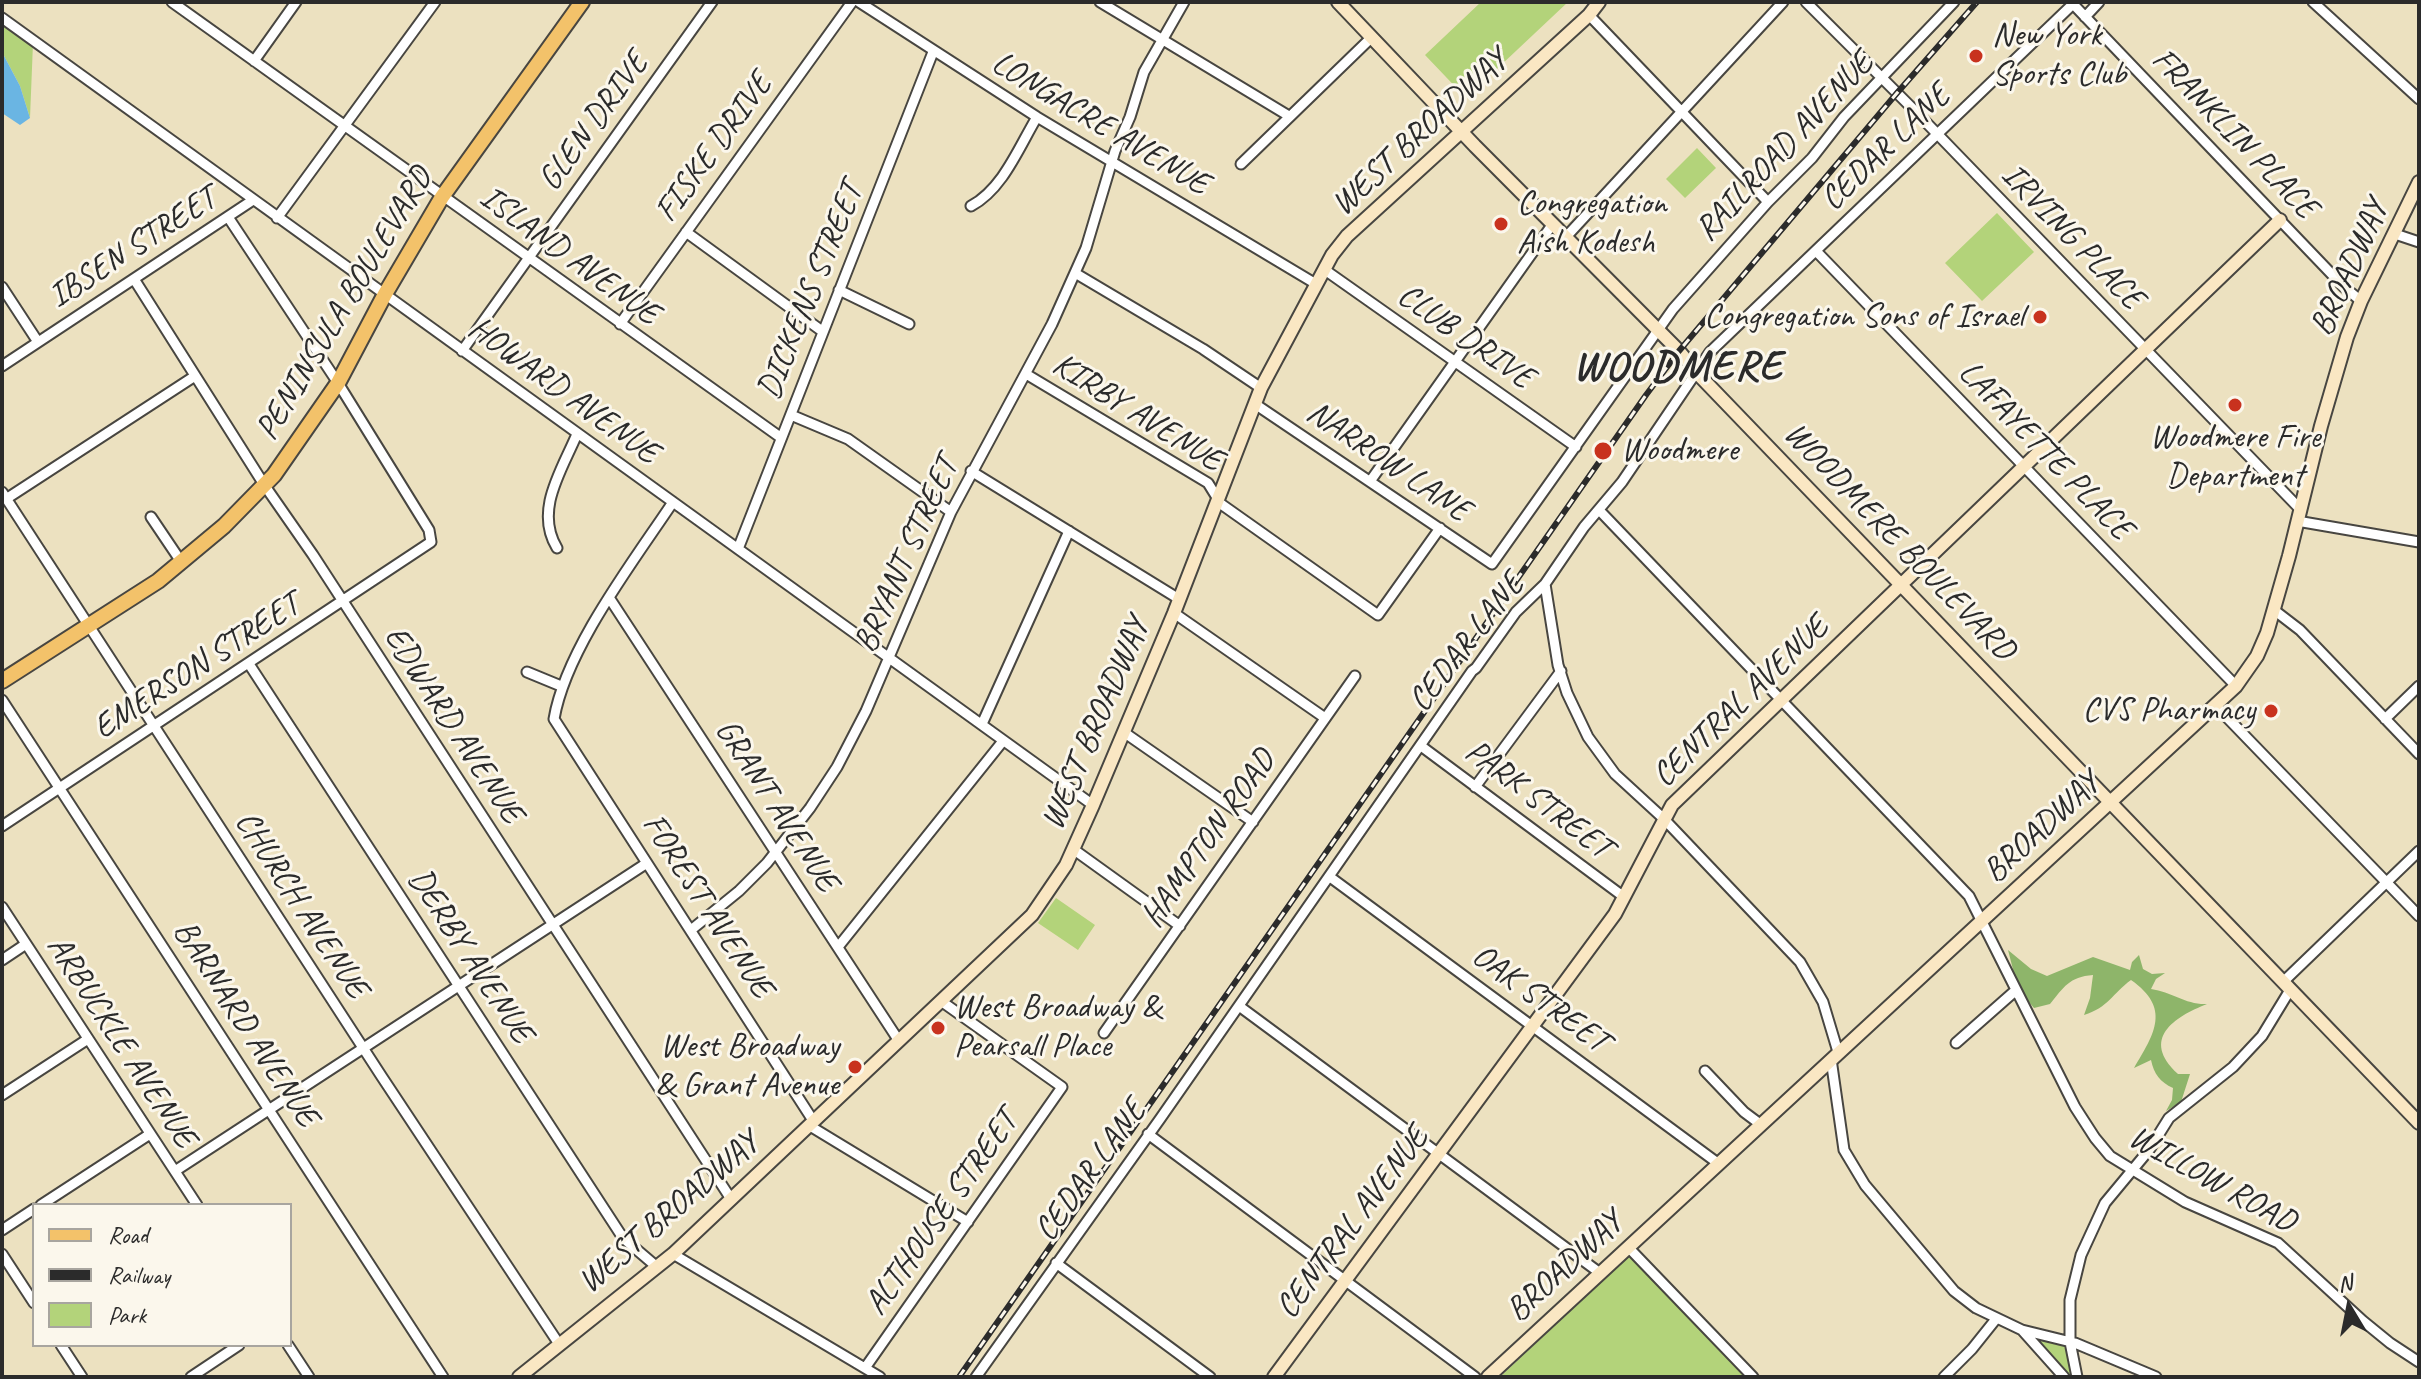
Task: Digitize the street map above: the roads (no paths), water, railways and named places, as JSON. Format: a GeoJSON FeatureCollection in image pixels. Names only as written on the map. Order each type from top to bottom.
{"type":"FeatureCollection","features":[{"type":"Feature","properties":{"kind":"main road","name":"PENINSULA BOULEVARD"},"geometry":{"type":"LineString","coordinates":[[2,681],[182,563],[265,486],[292,453],[338,383],[385,294],[442,197],[582,2]]}},
{"type":"Feature","properties":{"kind":"main road","name":"WOODMERE BOULEVARD"},"geometry":{"type":"LineString","coordinates":[[1338,2],[2419,1123]]}},
{"type":"Feature","properties":{"kind":"main road","name":"WEST BROADWAY"},"geometry":{"type":"LineString","coordinates":[[521,1377],[673,1254],[1032,915],[1054,885],[1093,805],[1174,613],[1261,388],[1316,284],[1347,236],[1589,15],[1599,2]]}},
{"type":"Feature","properties":{"kind":"main road","name":"BROADWAY"},"geometry":{"type":"LineString","coordinates":[[1488,1377],[2236,686],[2257,656],[2274,610],[2330,396],[2361,301],[2419,182]]}},
{"type":"Feature","properties":{"kind":"main road","name":"CENTRAL AVENUE"},"geometry":{"type":"LineString","coordinates":[[1274,1377],[1615,914],[1664,819],[1687,788],[2280,220]]}},
{"type":"Feature","properties":{"kind":"street","name":"ISLAND AVENUE"},"geometry":{"type":"LineString","coordinates":[[172,2],[780,437]]}},
{"type":"Feature","properties":{"kind":"street"},"geometry":{"type":"LineString","coordinates":[[254,61],[296,2]]}},
{"type":"Feature","properties":{"kind":"street"},"geometry":{"type":"LineString","coordinates":[[277,218],[435,2]]}},
{"type":"Feature","properties":{"kind":"street","name":"GLEN DRIVE"},"geometry":{"type":"LineString","coordinates":[[462,351],[712,2]]}},
{"type":"Feature","properties":{"kind":"street","name":"FISKE DRIVE"},"geometry":{"type":"LineString","coordinates":[[620,324],[852,2]]}},
{"type":"Feature","properties":{"kind":"street","name":"LONGACRE AVENUE"},"geometry":{"type":"LineString","coordinates":[[859,2],[1037,117],[1316,284]]}},
{"type":"Feature","properties":{"kind":"street"},"geometry":{"type":"LineString","coordinates":[[1100,2],[1289,116]]}},
{"type":"Feature","properties":{"kind":"street","name":"BRYANT STREET"},"geometry":{"type":"LineString","coordinates":[[691,930],[739,891],[767,863],[837,767],[866,711],[951,512],[1026,374],[1075,273],[1144,72],[1184,2]]}},
{"type":"Feature","properties":{"kind":"street"},"geometry":{"type":"LineString","coordinates":[[1565,238],[1783,2]]}},
{"type":"Feature","properties":{"kind":"street","name":"IRVING PLACE"},"geometry":{"type":"LineString","coordinates":[[1806,2],[2146,350],[2298,515]]}},
{"type":"Feature","properties":{"kind":"street","name":"RAILROAD AVENUE"},"geometry":{"type":"LineString","coordinates":[[1492,564],[1673,309],[1768,202],[1812,158],[1844,117],[1954,2]]}},
{"type":"Feature","properties":{"kind":"street"},"geometry":{"type":"LineString","coordinates":[[2085,17],[2099,2]]}},
{"type":"Feature","properties":{"kind":"street","name":"FRANKLIN PLACE"},"geometry":{"type":"LineString","coordinates":[[2072,3],[2344,287],[2361,301]]}},
{"type":"Feature","properties":{"kind":"street","name":"CEDAR LANE"},"geometry":{"type":"LineString","coordinates":[[976,1377],[1516,612],[1545,584],[1584,527],[1622,482],[1710,352],[2072,3]]}},
{"type":"Feature","properties":{"kind":"street"},"geometry":{"type":"LineString","coordinates":[[2316,3],[2419,99]]}},
{"type":"Feature","properties":{"kind":"street"},"geometry":{"type":"LineString","coordinates":[[1589,15],[1768,202]]}},
{"type":"Feature","properties":{"kind":"street","name":"HOWARD AVENUE"},"geometry":{"type":"LineString","coordinates":[[2,18],[1093,805]]}},
{"type":"Feature","properties":{"kind":"street"},"geometry":{"type":"LineString","coordinates":[[1241,164],[1372,37]]}},
{"type":"Feature","properties":{"kind":"street","name":"DICKENS STREET"},"geometry":{"type":"LineString","coordinates":[[738,549],[933,52]]}},
{"type":"Feature","properties":{"kind":"street"},"geometry":{"type":"LineString","coordinates":[[971,206],[984,199],[996,186],[1037,117]]}},
{"type":"Feature","properties":{"kind":"street","name":"IBSEN STREET"},"geometry":{"type":"LineString","coordinates":[[2,366],[253,200]]}},
{"type":"Feature","properties":{"kind":"street"},"geometry":{"type":"LineString","coordinates":[[228,217],[338,383]]}},
{"type":"Feature","properties":{"kind":"street"},"geometry":{"type":"LineString","coordinates":[[1371,480],[1552,225]]}},
{"type":"Feature","properties":{"kind":"street"},"geometry":{"type":"LineString","coordinates":[[686,232],[822,331]]}},
{"type":"Feature","properties":{"kind":"street"},"geometry":{"type":"LineString","coordinates":[[2395,234],[2419,242]]}},
{"type":"Feature","properties":{"kind":"street","name":"LAFAYETTE PLACE"},"geometry":{"type":"LineString","coordinates":[[1816,251],[2236,686]]}},
{"type":"Feature","properties":{"kind":"street","name":"CLUB DRIVE"},"geometry":{"type":"LineString","coordinates":[[1325,270],[1576,447]]}},
{"type":"Feature","properties":{"kind":"street"},"geometry":{"type":"LineString","coordinates":[[1075,273],[1203,349],[1261,388]]}},
{"type":"Feature","properties":{"kind":"street","name":"EDWARD AVENUE"},"geometry":{"type":"LineString","coordinates":[[134,279],[265,486],[731,1199]]}},
{"type":"Feature","properties":{"kind":"street"},"geometry":{"type":"LineString","coordinates":[[2,287],[38,342]]}},
{"type":"Feature","properties":{"kind":"street"},"geometry":{"type":"LineString","coordinates":[[839,290],[909,324]]}},
{"type":"Feature","properties":{"kind":"street","name":"KIRBY AVENUE"},"geometry":{"type":"LineString","coordinates":[[1026,374],[1208,483],[1221,504],[1250,527],[1378,615],[1440,528]]}},
{"type":"Feature","properties":{"kind":"street"},"geometry":{"type":"LineString","coordinates":[[4,496],[195,376]]}},
{"type":"Feature","properties":{"kind":"street","name":"EMERSON STREET"},"geometry":{"type":"LineString","coordinates":[[2,826],[431,542],[429,530],[338,383]]}},
{"type":"Feature","properties":{"kind":"street","name":"NARROW LANE"},"geometry":{"type":"LineString","coordinates":[[1255,404],[1492,564]]}},
{"type":"Feature","properties":{"kind":"street"},"geometry":{"type":"LineString","coordinates":[[791,415],[848,439],[951,512]]}},
{"type":"Feature","properties":{"kind":"street"},"geometry":{"type":"LineString","coordinates":[[557,548],[546,518],[547,504],[577,434]]}},
{"type":"Feature","properties":{"kind":"street"},"geometry":{"type":"LineString","coordinates":[[971,471],[1179,599]]}},
{"type":"Feature","properties":{"kind":"street","name":"CHURCH AVENUE"},"geometry":{"type":"LineString","coordinates":[[4,496],[559,1344]]}},
{"type":"Feature","properties":{"kind":"street"},"geometry":{"type":"LineString","coordinates":[[527,672],[561,686],[610,599],[673,502]]}},
{"type":"Feature","properties":{"kind":"street","name":"WILLOW ROAD"},"geometry":{"type":"LineString","coordinates":[[1599,510],[1969,896],[2075,1107],[2110,1156],[2185,1202],[2278,1243],[2363,1321],[2419,1362]]}},
{"type":"Feature","properties":{"kind":"street"},"geometry":{"type":"LineString","coordinates":[[2298,515],[2419,542]]}},
{"type":"Feature","properties":{"kind":"street"},"geometry":{"type":"LineString","coordinates":[[151,517],[182,563]]}},
{"type":"Feature","properties":{"kind":"street"},"geometry":{"type":"LineString","coordinates":[[982,724],[1069,531]]}},
{"type":"Feature","properties":{"kind":"street"},"geometry":{"type":"LineString","coordinates":[[1545,584],[1558,665],[1575,712],[1599,754],[1800,962],[1823,1002],[1834,1056],[1839,1130],[1852,1167],[1954,1291],[1976,1308],[2022,1330],[2070,1342],[2156,1377]]}},
{"type":"Feature","properties":{"kind":"street","name":"GRANT AVENUE"},"geometry":{"type":"LineString","coordinates":[[610,599],[899,1041]]}},
{"type":"Feature","properties":{"kind":"street"},"geometry":{"type":"LineString","coordinates":[[2274,610],[2300,630],[2419,754]]}},
{"type":"Feature","properties":{"kind":"street"},"geometry":{"type":"LineString","coordinates":[[1174,613],[1325,718]]}},
{"type":"Feature","properties":{"kind":"street","name":"DERBY AVENUE"},"geometry":{"type":"LineString","coordinates":[[249,664],[623,1238],[657,1267]]}},
{"type":"Feature","properties":{"kind":"street"},"geometry":{"type":"LineString","coordinates":[[1475,787],[1561,671]]}},
{"type":"Feature","properties":{"kind":"street","name":"HAMPTON ROAD"},"geometry":{"type":"LineString","coordinates":[[1104,1033],[1355,676]]}},
{"type":"Feature","properties":{"kind":"street","name":"FOREST AVENUE"},"geometry":{"type":"LineString","coordinates":[[561,686],[554,719],[812,1124]]}},
{"type":"Feature","properties":{"kind":"street"},"geometry":{"type":"LineString","coordinates":[[2385,719],[2419,686]]}},
{"type":"Feature","properties":{"kind":"street","name":"BARNARD AVENUE"},"geometry":{"type":"LineString","coordinates":[[2,700],[443,1377]]}},
{"type":"Feature","properties":{"kind":"street"},"geometry":{"type":"LineString","coordinates":[[2216,706],[2419,916]]}},
{"type":"Feature","properties":{"kind":"street"},"geometry":{"type":"LineString","coordinates":[[1125,733],[1253,822]]}},
{"type":"Feature","properties":{"kind":"street"},"geometry":{"type":"LineString","coordinates":[[838,947],[1003,741]]}},
{"type":"Feature","properties":{"kind":"street","name":"PARK STREET"},"geometry":{"type":"LineString","coordinates":[[1421,746],[1624,897]]}},
{"type":"Feature","properties":{"kind":"street"},"geometry":{"type":"LineString","coordinates":[[1073,849],[1180,926]]}},
{"type":"Feature","properties":{"kind":"street"},"geometry":{"type":"LineString","coordinates":[[2077,1377],[2070,1342],[2070,1300],[2085,1245],[2105,1203],[2149,1150],[2169,1118],[2233,1067],[2262,1036],[2286,986],[2419,851]]}},
{"type":"Feature","properties":{"kind":"street"},"geometry":{"type":"LineString","coordinates":[[175,1171],[647,863]]}},
{"type":"Feature","properties":{"kind":"street","name":"OAK STREET"},"geometry":{"type":"LineString","coordinates":[[1330,877],[1719,1164]]}},
{"type":"Feature","properties":{"kind":"street","name":"ARBUCKLE AVENUE"},"geometry":{"type":"LineString","coordinates":[[2,907],[196,1203]]}},
{"type":"Feature","properties":{"kind":"street"},"geometry":{"type":"LineString","coordinates":[[2,960],[26,944]]}},
{"type":"Feature","properties":{"kind":"street"},"geometry":{"type":"LineString","coordinates":[[1956,1043],[2015,991]]}},
{"type":"Feature","properties":{"kind":"street","name":"ALTHOUSE STREET"},"geometry":{"type":"LineString","coordinates":[[865,1368],[1062,1087],[941,1001]]}},
{"type":"Feature","properties":{"kind":"street"},"geometry":{"type":"LineString","coordinates":[[1239,1006],[1600,1273]]}},
{"type":"Feature","properties":{"kind":"street"},"geometry":{"type":"LineString","coordinates":[[2,1095],[88,1039]]}},
{"type":"Feature","properties":{"kind":"street"},"geometry":{"type":"LineString","coordinates":[[1705,1071],[1744,1112],[1760,1124]]}},
{"type":"Feature","properties":{"kind":"street"},"geometry":{"type":"LineString","coordinates":[[812,1124],[968,1222]]}},
{"type":"Feature","properties":{"kind":"street"},"geometry":{"type":"LineString","coordinates":[[44,1203],[150,1134]]}},
{"type":"Feature","properties":{"kind":"street"},"geometry":{"type":"LineString","coordinates":[[1148,1134],[1475,1377]]}},
{"type":"Feature","properties":{"kind":"street"},"geometry":{"type":"LineString","coordinates":[[2,1230],[32,1210]]}},
{"type":"Feature","properties":{"kind":"street"},"geometry":{"type":"LineString","coordinates":[[1628,1247],[1753,1377]]}},
{"type":"Feature","properties":{"kind":"street"},"geometry":{"type":"LineString","coordinates":[[2,1254],[32,1300]]}},
{"type":"Feature","properties":{"kind":"street"},"geometry":{"type":"LineString","coordinates":[[673,1254],[880,1377]]}},
{"type":"Feature","properties":{"kind":"street"},"geometry":{"type":"LineString","coordinates":[[1056,1263],[1210,1377]]}},
{"type":"Feature","properties":{"kind":"street"},"geometry":{"type":"LineString","coordinates":[[1944,1377],[1996,1319]]}},
{"type":"Feature","properties":{"kind":"street"},"geometry":{"type":"LineString","coordinates":[[2022,1330],[2064,1377]]}},
{"type":"Feature","properties":{"kind":"street"},"geometry":{"type":"LineString","coordinates":[[62,1347],[82,1377]]}},
{"type":"Feature","properties":{"kind":"street"},"geometry":{"type":"LineString","coordinates":[[191,1377],[236,1347]]}},
{"type":"Feature","properties":{"kind":"street"},"geometry":{"type":"LineString","coordinates":[[289,1347],[309,1377]]}},
{"type":"Feature","properties":{"kind":"water"},"geometry":{"type":"Polygon","coordinates":[[[2,52],[20,86],[30,118],[20,125],[2,113],[2,52]]]}},
{"type":"Feature","properties":{"kind":"railway"},"geometry":{"type":"LineString","coordinates":[[959,1377],[1646,395],[1679,351],[1977,2]]}},
{"type":"Feature","properties":{"kind":"place","name":"New York Sports Club"},"geometry":{"type":"Point","coordinates":[1976,56]}},
{"type":"Feature","properties":{"kind":"place","name":"Congregation Aish Kodesh"},"geometry":{"type":"Point","coordinates":[1501,224]}},
{"type":"Feature","properties":{"kind":"place","name":"Congregation Sons of Israel"},"geometry":{"type":"Point","coordinates":[2040,317]}},
{"type":"Feature","properties":{"kind":"place","name":"Woodmere Fire Department"},"geometry":{"type":"Point","coordinates":[2235,405]}},
{"type":"Feature","properties":{"kind":"place","name":"Woodmere"},"geometry":{"type":"Point","coordinates":[1603,451]}},
{"type":"Feature","properties":{"kind":"place","name":"CVS Pharmacy"},"geometry":{"type":"Point","coordinates":[2271,711]}},
{"type":"Feature","properties":{"kind":"place","name":"West Broadway & Pearsall Place"},"geometry":{"type":"Point","coordinates":[938,1028]}},
{"type":"Feature","properties":{"kind":"place","name":"West Broadway & Grant Avenue"},"geometry":{"type":"Point","coordinates":[855,1067]}},
{"type":"Feature","properties":{"kind":"district","name":"WOODMERE"},"geometry":{"type":"Point","coordinates":[1678,368]}}]}
